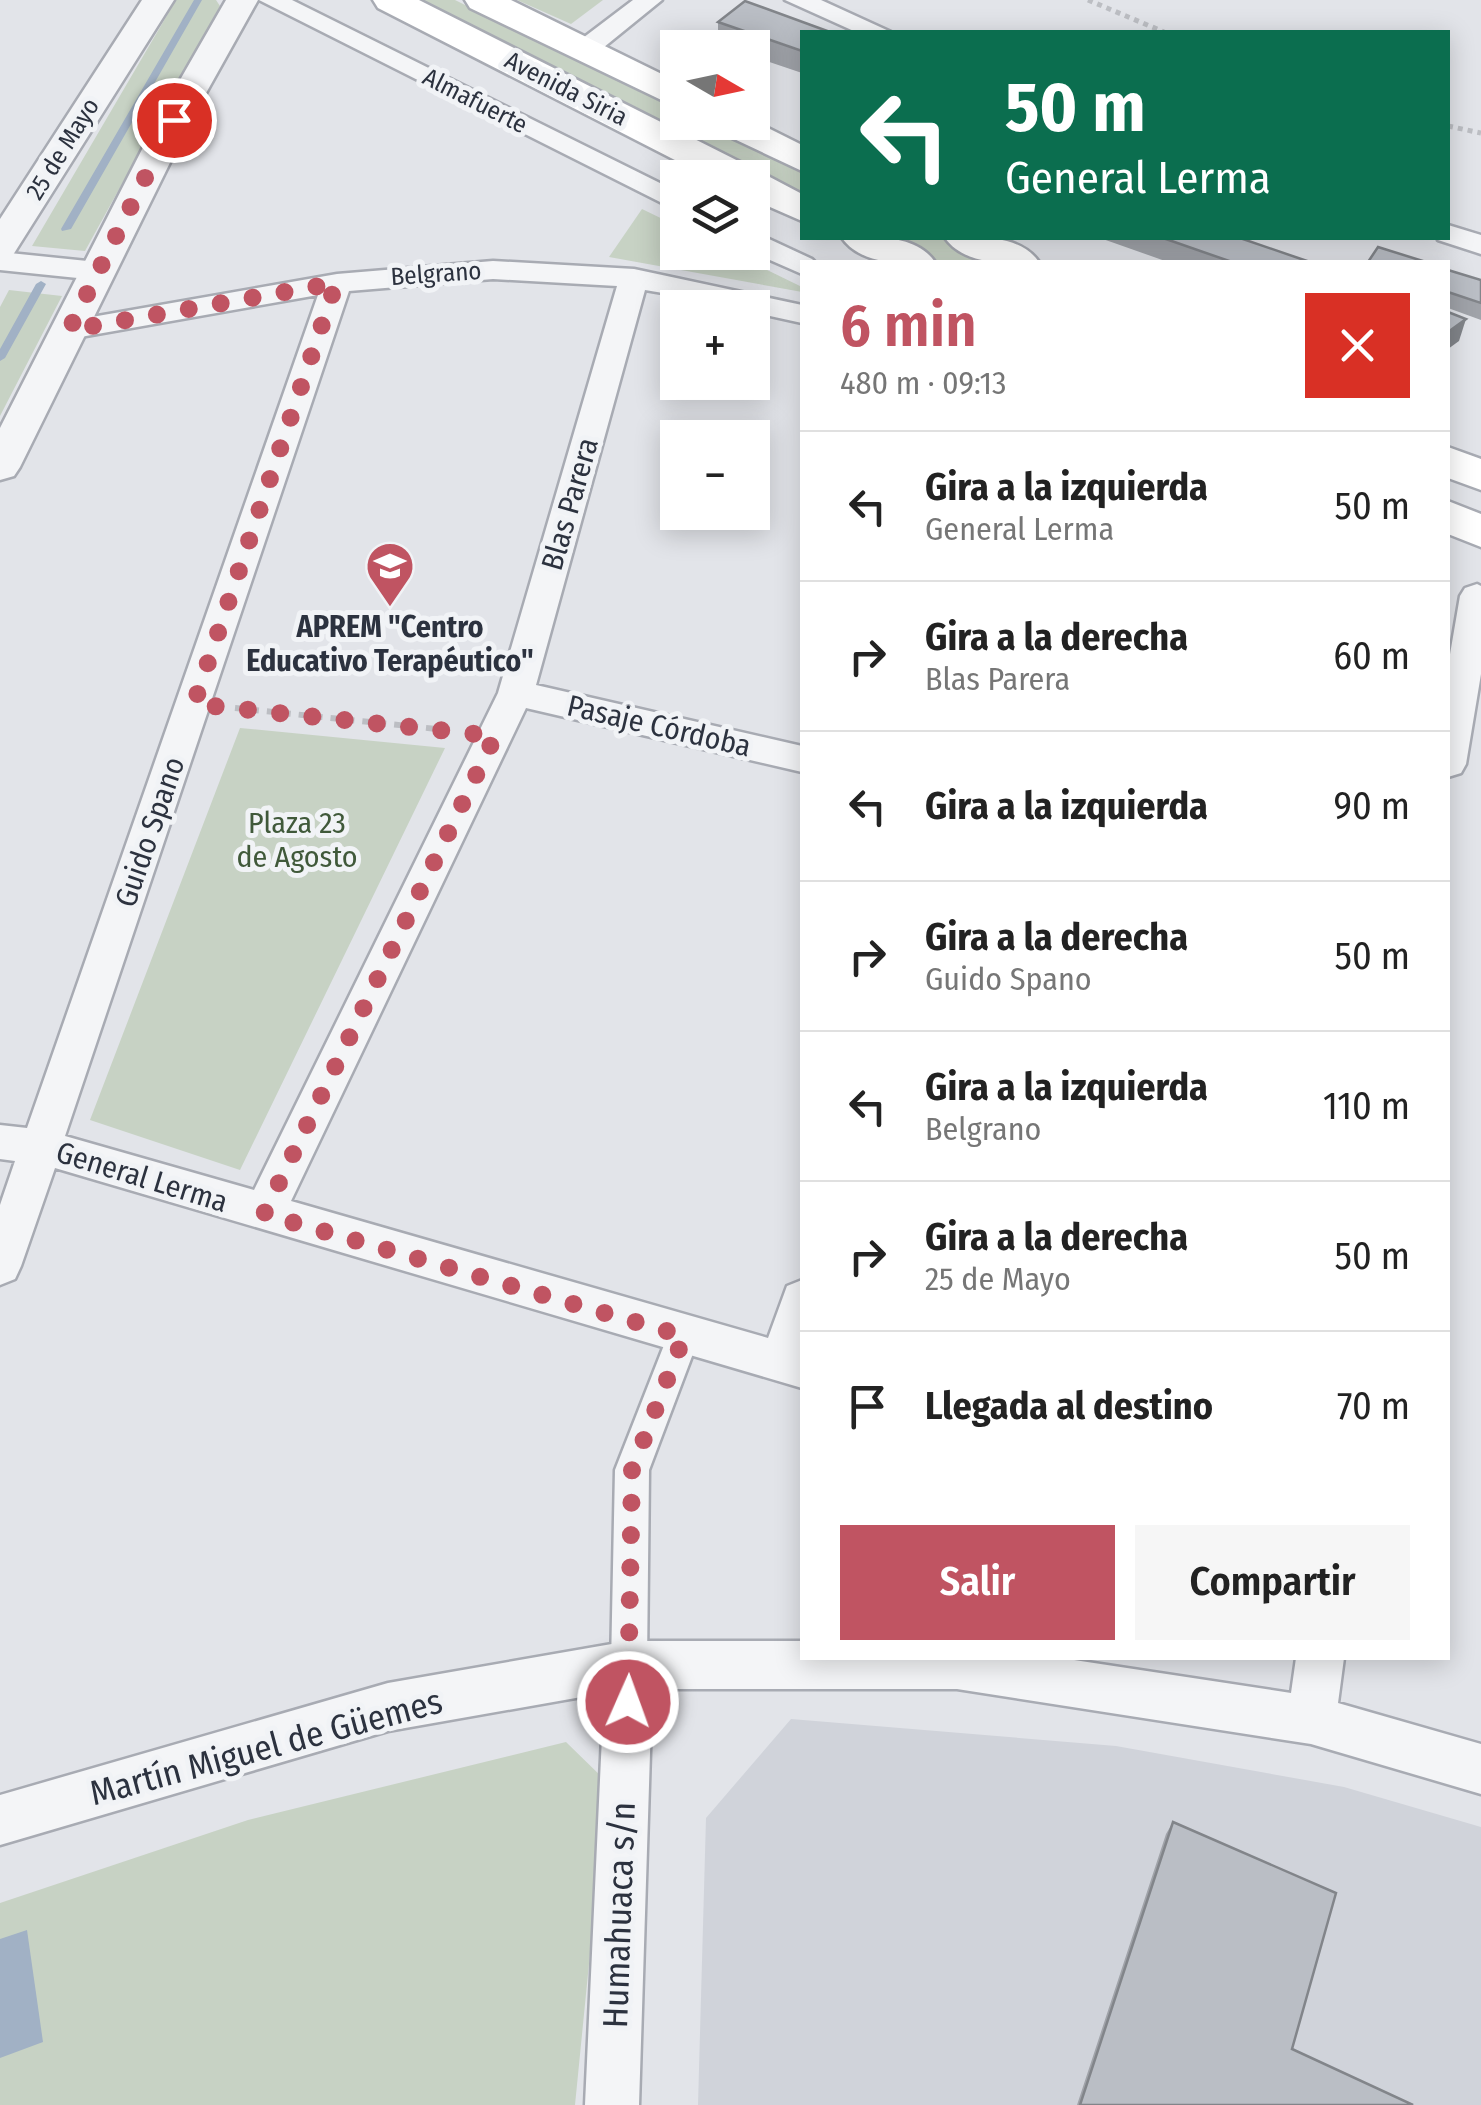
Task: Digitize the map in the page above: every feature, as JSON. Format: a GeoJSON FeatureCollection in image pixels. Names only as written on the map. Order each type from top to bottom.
{"type":"FeatureCollection","features":[{"type":"Feature","properties":{"kind":"main road","name":"Avenida Siria"},"geometry":{"type":"LineString","coordinates":[[391,0],[706,160]]}},
{"type":"Feature","properties":{"kind":"main road","name":"Avenida Siria"},"geometry":{"type":"LineString","coordinates":[[483,0],[660,88]]}},
{"type":"Feature","properties":{"kind":"main road"},"geometry":{"type":"LineString","coordinates":[[763,140],[800,159]]}},
{"type":"Feature","properties":{"kind":"main road"},"geometry":{"type":"LineString","coordinates":[[770,193],[800,208]]}},
{"type":"Feature","properties":{"kind":"main road"},"geometry":{"type":"LineString","coordinates":[[866,240],[910,260]]}},
{"type":"Feature","properties":{"kind":"main road"},"geometry":{"type":"LineString","coordinates":[[970,240],[1014,260]]}},
{"type":"Feature","properties":{"kind":"main road"},"geometry":{"type":"LineString","coordinates":[[1450,462],[1481,476]]}},
{"type":"Feature","properties":{"kind":"main road"},"geometry":{"type":"LineString","coordinates":[[1450,517],[1481,532]]}},
{"type":"Feature","properties":{"kind":"street","name":"25 de Mayo"},"geometry":{"type":"LineString","coordinates":[[8,257],[158,0]]}},
{"type":"Feature","properties":{"kind":"street"},"geometry":{"type":"LineString","coordinates":[[0,467],[69,330],[82,269],[242,0]]}},
{"type":"Feature","properties":{"kind":"street","name":"Almafuerte"},"geometry":{"type":"LineString","coordinates":[[272,0],[660,194]]}},
{"type":"Feature","properties":{"kind":"street"},"geometry":{"type":"LineString","coordinates":[[584,50],[649,0]]}},
{"type":"Feature","properties":{"kind":"street"},"geometry":{"type":"LineString","coordinates":[[798,0],[873,30]]}},
{"type":"Feature","properties":{"kind":"street"},"geometry":{"type":"LineString","coordinates":[[1450,235],[1481,245]]}},
{"type":"Feature","properties":{"kind":"street"},"geometry":{"type":"LineString","coordinates":[[770,249],[800,264]]}},
{"type":"Feature","properties":{"kind":"street"},"geometry":{"type":"LineString","coordinates":[[8,257],[82,269]]}},
{"type":"Feature","properties":{"kind":"street","name":"Belgrano"},"geometry":{"type":"LineString","coordinates":[[69,330],[336,283],[476,270],[634,278],[800,314]]}},
{"type":"Feature","properties":{"kind":"street","name":"Blas Parera"},"geometry":{"type":"LineString","coordinates":[[264,1214],[516,693],[634,278]]}},
{"type":"Feature","properties":{"kind":"street","name":"Guido Spano"},"geometry":{"type":"LineString","coordinates":[[0,1266],[44,1148],[336,283]]}},
{"type":"Feature","properties":{"kind":"street"},"geometry":{"type":"LineString","coordinates":[[1450,748],[1469,592]]}},
{"type":"Feature","properties":{"kind":"street","name":"Pasaje Córdoba"},"geometry":{"type":"LineString","coordinates":[[516,693],[800,759]]}},
{"type":"Feature","properties":{"kind":"street","name":"General Lerma"},"geometry":{"type":"LineString","coordinates":[[0,1142],[44,1148],[792,1366]]}},
{"type":"Feature","properties":{"kind":"street"},"geometry":{"type":"LineString","coordinates":[[792,1366],[800,1312]]}},
{"type":"Feature","properties":{"kind":"street"},"geometry":{"type":"LineString","coordinates":[[629,1665],[632,1470],[684,1336]]}},
{"type":"Feature","properties":{"kind":"street"},"geometry":{"type":"LineString","coordinates":[[1311,1720],[1320,1660]]}},
{"type":"Feature","properties":{"kind":"street","name":"Martín Miguel de Güemes"},"geometry":{"type":"LineString","coordinates":[[0,1820],[388,1707],[629,1665],[957,1665],[1311,1720],[1481,1769]]}},
{"type":"Feature","properties":{"kind":"street","name":"Humahuaca s/n"},"geometry":{"type":"LineString","coordinates":[[612,2105],[629,1665]]}},
{"type":"Feature","properties":{"kind":"path"},"geometry":{"type":"LineString","coordinates":[[1088,0],[1159,30]]}},
{"type":"Feature","properties":{"kind":"path"},"geometry":{"type":"LineString","coordinates":[[1450,126],[1481,133]]}},
{"type":"Feature","properties":{"kind":"path"},"geometry":{"type":"LineString","coordinates":[[194,704],[495,736]]}},
{"type":"Feature","properties":{"kind":"shaded area"},"geometry":{"type":"Polygon","coordinates":[[[791,1719],[1116,1746],[1344,1787],[1481,1827],[1481,2105],[698,2105],[706,1818],[791,1719]]]}},
{"type":"Feature","properties":{"kind":"green space"},"geometry":{"type":"Polygon","coordinates":[[[176,0],[216,0],[220,6],[85,251],[32,246],[176,0]]]}},
{"type":"Feature","properties":{"kind":"green space"},"geometry":{"type":"Polygon","coordinates":[[[417,0],[455,0],[660,102],[660,124],[417,0]]]}},
{"type":"Feature","properties":{"kind":"green space"},"geometry":{"type":"Polygon","coordinates":[[[517,0],[603,0],[571,24],[517,0]]]}},
{"type":"Feature","properties":{"kind":"green space"},"geometry":{"type":"Polygon","coordinates":[[[691,140],[736,140],[800,172],[800,196],[770,181],[770,160],[730,160],[691,140]]]}},
{"type":"Feature","properties":{"kind":"green space"},"geometry":{"type":"Polygon","coordinates":[[[642,209],[660,218],[660,266],[609,257],[642,209]]]}},
{"type":"Feature","properties":{"kind":"green space"},"geometry":{"type":"Polygon","coordinates":[[[891,240],[944,240],[988,260],[936,260],[891,240]]]}},
{"type":"Feature","properties":{"kind":"green space"},"geometry":{"type":"Polygon","coordinates":[[[681,270],[767,270],[800,286],[800,292],[681,270]]]}},
{"type":"Feature","properties":{"kind":"green space"},"geometry":{"type":"Polygon","coordinates":[[[9,290],[62,296],[0,416],[0,307],[9,290]]]}},
{"type":"Feature","properties":{"kind":"green space","name":"Plaza 23 de Agosto"},"geometry":{"type":"Polygon","coordinates":[[[240,728],[445,748],[240,1170],[90,1120],[240,728]]]}},
{"type":"Feature","properties":{"kind":"green space"},"geometry":{"type":"Polygon","coordinates":[[[566,1742],[607,1782],[575,2105],[0,2105],[0,1903],[248,1820],[566,1742]]]}},
{"type":"Feature","properties":{"kind":"water"},"geometry":{"type":"Polygon","coordinates":[[[27,1930],[43,2042],[0,2058],[0,1939],[27,1930]]]}},
{"type":"Feature","properties":{"kind":"building"},"geometry":{"type":"Polygon","coordinates":[[[745,1],[825,30],[800,30],[800,50],[770,40],[770,30],[741,30],[718,22],[745,1]]]}},
{"type":"Feature","properties":{"kind":"building"},"geometry":{"type":"Polygon","coordinates":[[[1169,240],[1246,240],[1304,260],[1226,260],[1169,240]]]}},
{"type":"Feature","properties":{"kind":"building"},"geometry":{"type":"Polygon","coordinates":[[[1378,247],[1420,260],[1369,260],[1378,247]]]}},
{"type":"Feature","properties":{"kind":"building"},"geometry":{"type":"Polygon","coordinates":[[[1450,271],[1481,280],[1481,303],[1450,293],[1450,271]]]}},
{"type":"Feature","properties":{"kind":"building"},"geometry":{"type":"Polygon","coordinates":[[[1450,313],[1466,319],[1450,331],[1450,313]]]}},
{"type":"Feature","properties":{"kind":"building"},"geometry":{"type":"Polygon","coordinates":[[[1173,1822],[1336,1893],[1292,2049],[1413,2105],[1080,2105],[1173,1822]]]}},
{"type":"Feature","properties":{"kind":"waterway"},"geometry":{"type":"LineString","coordinates":[[66,229],[198,0]]}},
{"type":"Feature","properties":{"kind":"waterway"},"geometry":{"type":"LineString","coordinates":[[0,358],[41,284]]}},
{"type":"Feature","properties":{"kind":"place","name":"APREM \"Centro Educativo Terapéutico\""},"geometry":{"type":"Point","coordinates":[390,608]}},
{"type":"Feature","properties":{"kind":"route"},"geometry":{"type":"LineString","coordinates":[[174,120],[69,330],[336,283],[194,704],[495,736],[264,1214],[684,1336],[632,1470],[628,1702]]}}]}
